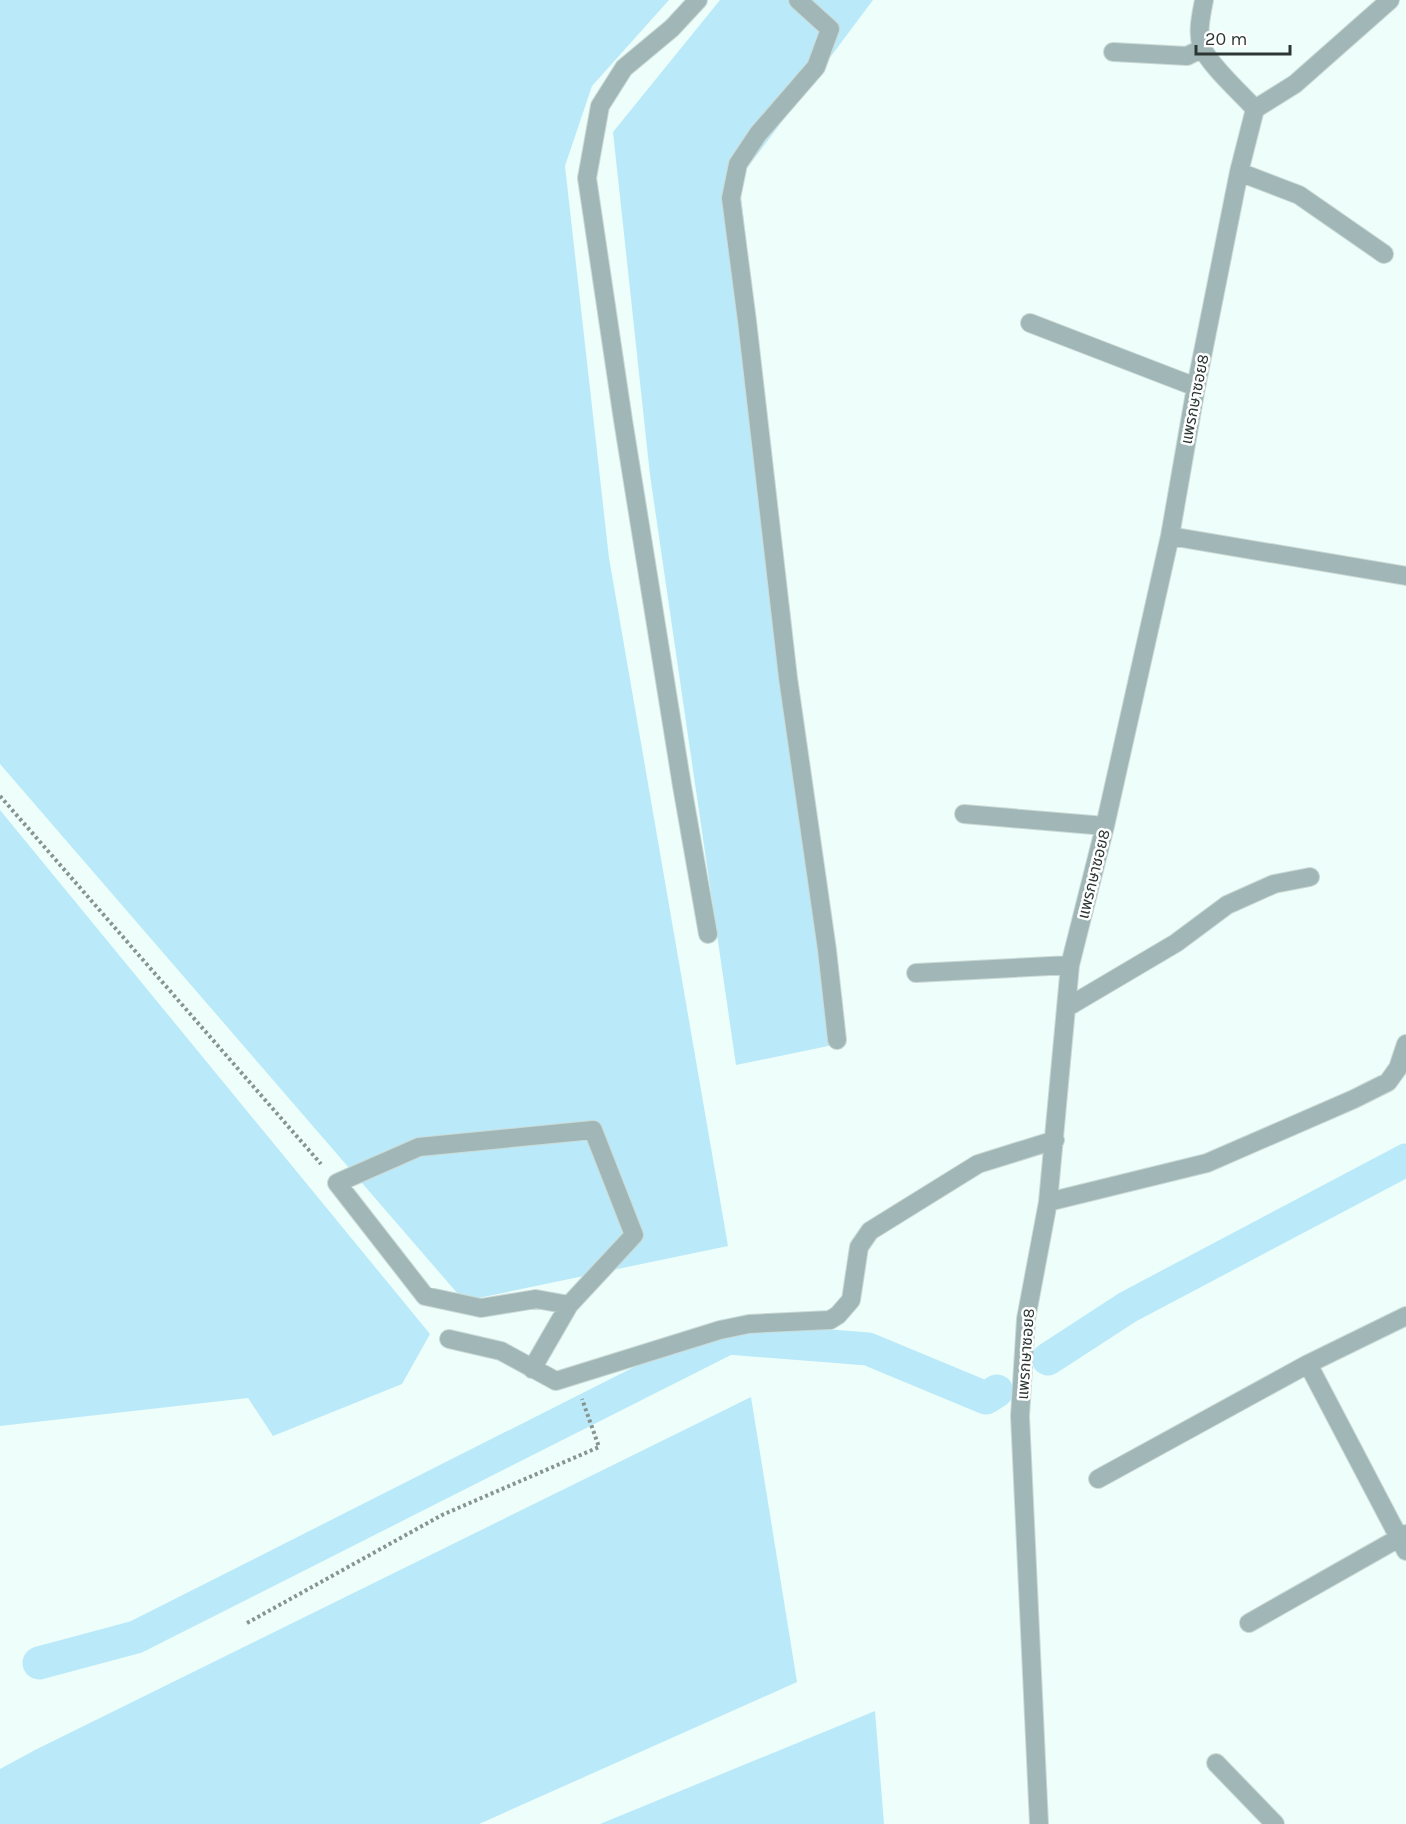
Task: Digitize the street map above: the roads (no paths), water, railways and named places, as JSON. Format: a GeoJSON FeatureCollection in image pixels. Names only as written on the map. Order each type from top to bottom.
{"type":"FeatureCollection","features":[{"type":"Feature","properties":{"kind":"street"},"geometry":{"type":"LineString","coordinates":[[699,0],[672,28],[624,68],[600,106],[587,178],[625,432],[708,934]]}},
{"type":"Feature","properties":{"kind":"street"},"geometry":{"type":"LineString","coordinates":[[798,0],[830,29],[816,67],[758,134],[738,164],[730,198],[747,321],[788,678],[827,950],[837,1040]]}},
{"type":"Feature","properties":{"kind":"street"},"geometry":{"type":"LineString","coordinates":[[1204,0],[1199,28],[1203,48],[1216,67],[1255,109],[1294,84],[1390,0]]}},
{"type":"Feature","properties":{"kind":"street"},"geometry":{"type":"LineString","coordinates":[[1113,52],[1187,56],[1203,48]]}},
{"type":"Feature","properties":{"kind":"street","name":"แพรกษาซอย8"},"geometry":{"type":"LineString","coordinates":[[1039,1824],[1020,1416],[1026,1319],[1048,1202],[1070,965],[1105,826],[1170,536],[1196,387],[1239,172],[1255,109]]}},
{"type":"Feature","properties":{"kind":"street"},"geometry":{"type":"LineString","coordinates":[[1239,172],[1299,195],[1384,254]]}},
{"type":"Feature","properties":{"kind":"street"},"geometry":{"type":"LineString","coordinates":[[1030,323],[1196,387]]}},
{"type":"Feature","properties":{"kind":"street"},"geometry":{"type":"LineString","coordinates":[[1170,536],[1406,576]]}},
{"type":"Feature","properties":{"kind":"street"},"geometry":{"type":"LineString","coordinates":[[964,814],[1105,826]]}},
{"type":"Feature","properties":{"kind":"street"},"geometry":{"type":"LineString","coordinates":[[1066,1008],[1176,943],[1227,905],[1274,884],[1310,877]]}},
{"type":"Feature","properties":{"kind":"street"},"geometry":{"type":"LineString","coordinates":[[916,972],[1070,965]]}},
{"type":"Feature","properties":{"kind":"street"},"geometry":{"type":"LineString","coordinates":[[1048,1202],[1207,1163],[1344,1104],[1388,1082],[1398,1068],[1406,1044]]}},
{"type":"Feature","properties":{"kind":"street"},"geometry":{"type":"LineString","coordinates":[[532,1369],[569,1305],[634,1235],[593,1130],[419,1147],[337,1183],[425,1296],[481,1308],[536,1299],[569,1305]]}},
{"type":"Feature","properties":{"kind":"street"},"geometry":{"type":"LineString","coordinates":[[449,1339],[501,1351],[556,1381],[720,1330],[749,1324],[830,1320],[838,1315],[851,1300],[859,1247],[870,1231],[978,1164],[1055,1140]]}},
{"type":"Feature","properties":{"kind":"street"},"geometry":{"type":"LineString","coordinates":[[1098,1479],[1308,1364],[1406,1316]]}},
{"type":"Feature","properties":{"kind":"street"},"geometry":{"type":"LineString","coordinates":[[1249,1623],[1404,1541],[1308,1364]]}},
{"type":"Feature","properties":{"kind":"street"},"geometry":{"type":"LineString","coordinates":[[1216,1763],[1275,1824]]}},
{"type":"Feature","properties":{"kind":"water"},"geometry":{"type":"Polygon","coordinates":[[[0,0],[669,0],[592,86],[565,166],[609,558],[728,1246],[464,1301],[0,764],[0,0]]]}},
{"type":"Feature","properties":{"kind":"water"},"geometry":{"type":"Polygon","coordinates":[[[720,0],[873,0],[739,179],[838,1044],[736,1065],[650,475],[613,132],[720,0]]]}},
{"type":"Feature","properties":{"kind":"water"},"geometry":{"type":"Polygon","coordinates":[[[0,810],[430,1334],[402,1384],[273,1436],[248,1398],[0,1426],[0,810]]]}},
{"type":"Feature","properties":{"kind":"water"},"geometry":{"type":"Polygon","coordinates":[[[751,1397],[797,1682],[479,1824],[0,1824],[0,1769],[751,1397]]]}},
{"type":"Feature","properties":{"kind":"water"},"geometry":{"type":"Polygon","coordinates":[[[875,1711],[884,1824],[600,1824],[875,1711]]]}},
{"type":"Feature","properties":{"kind":"waterway"},"geometry":{"type":"LineString","coordinates":[[1048,1359],[1128,1307],[1406,1160]]}},
{"type":"Feature","properties":{"kind":"waterway"},"geometry":{"type":"LineString","coordinates":[[39,1663],[136,1637],[728,1338],[868,1349],[986,1398],[997,1391]]}}]}
